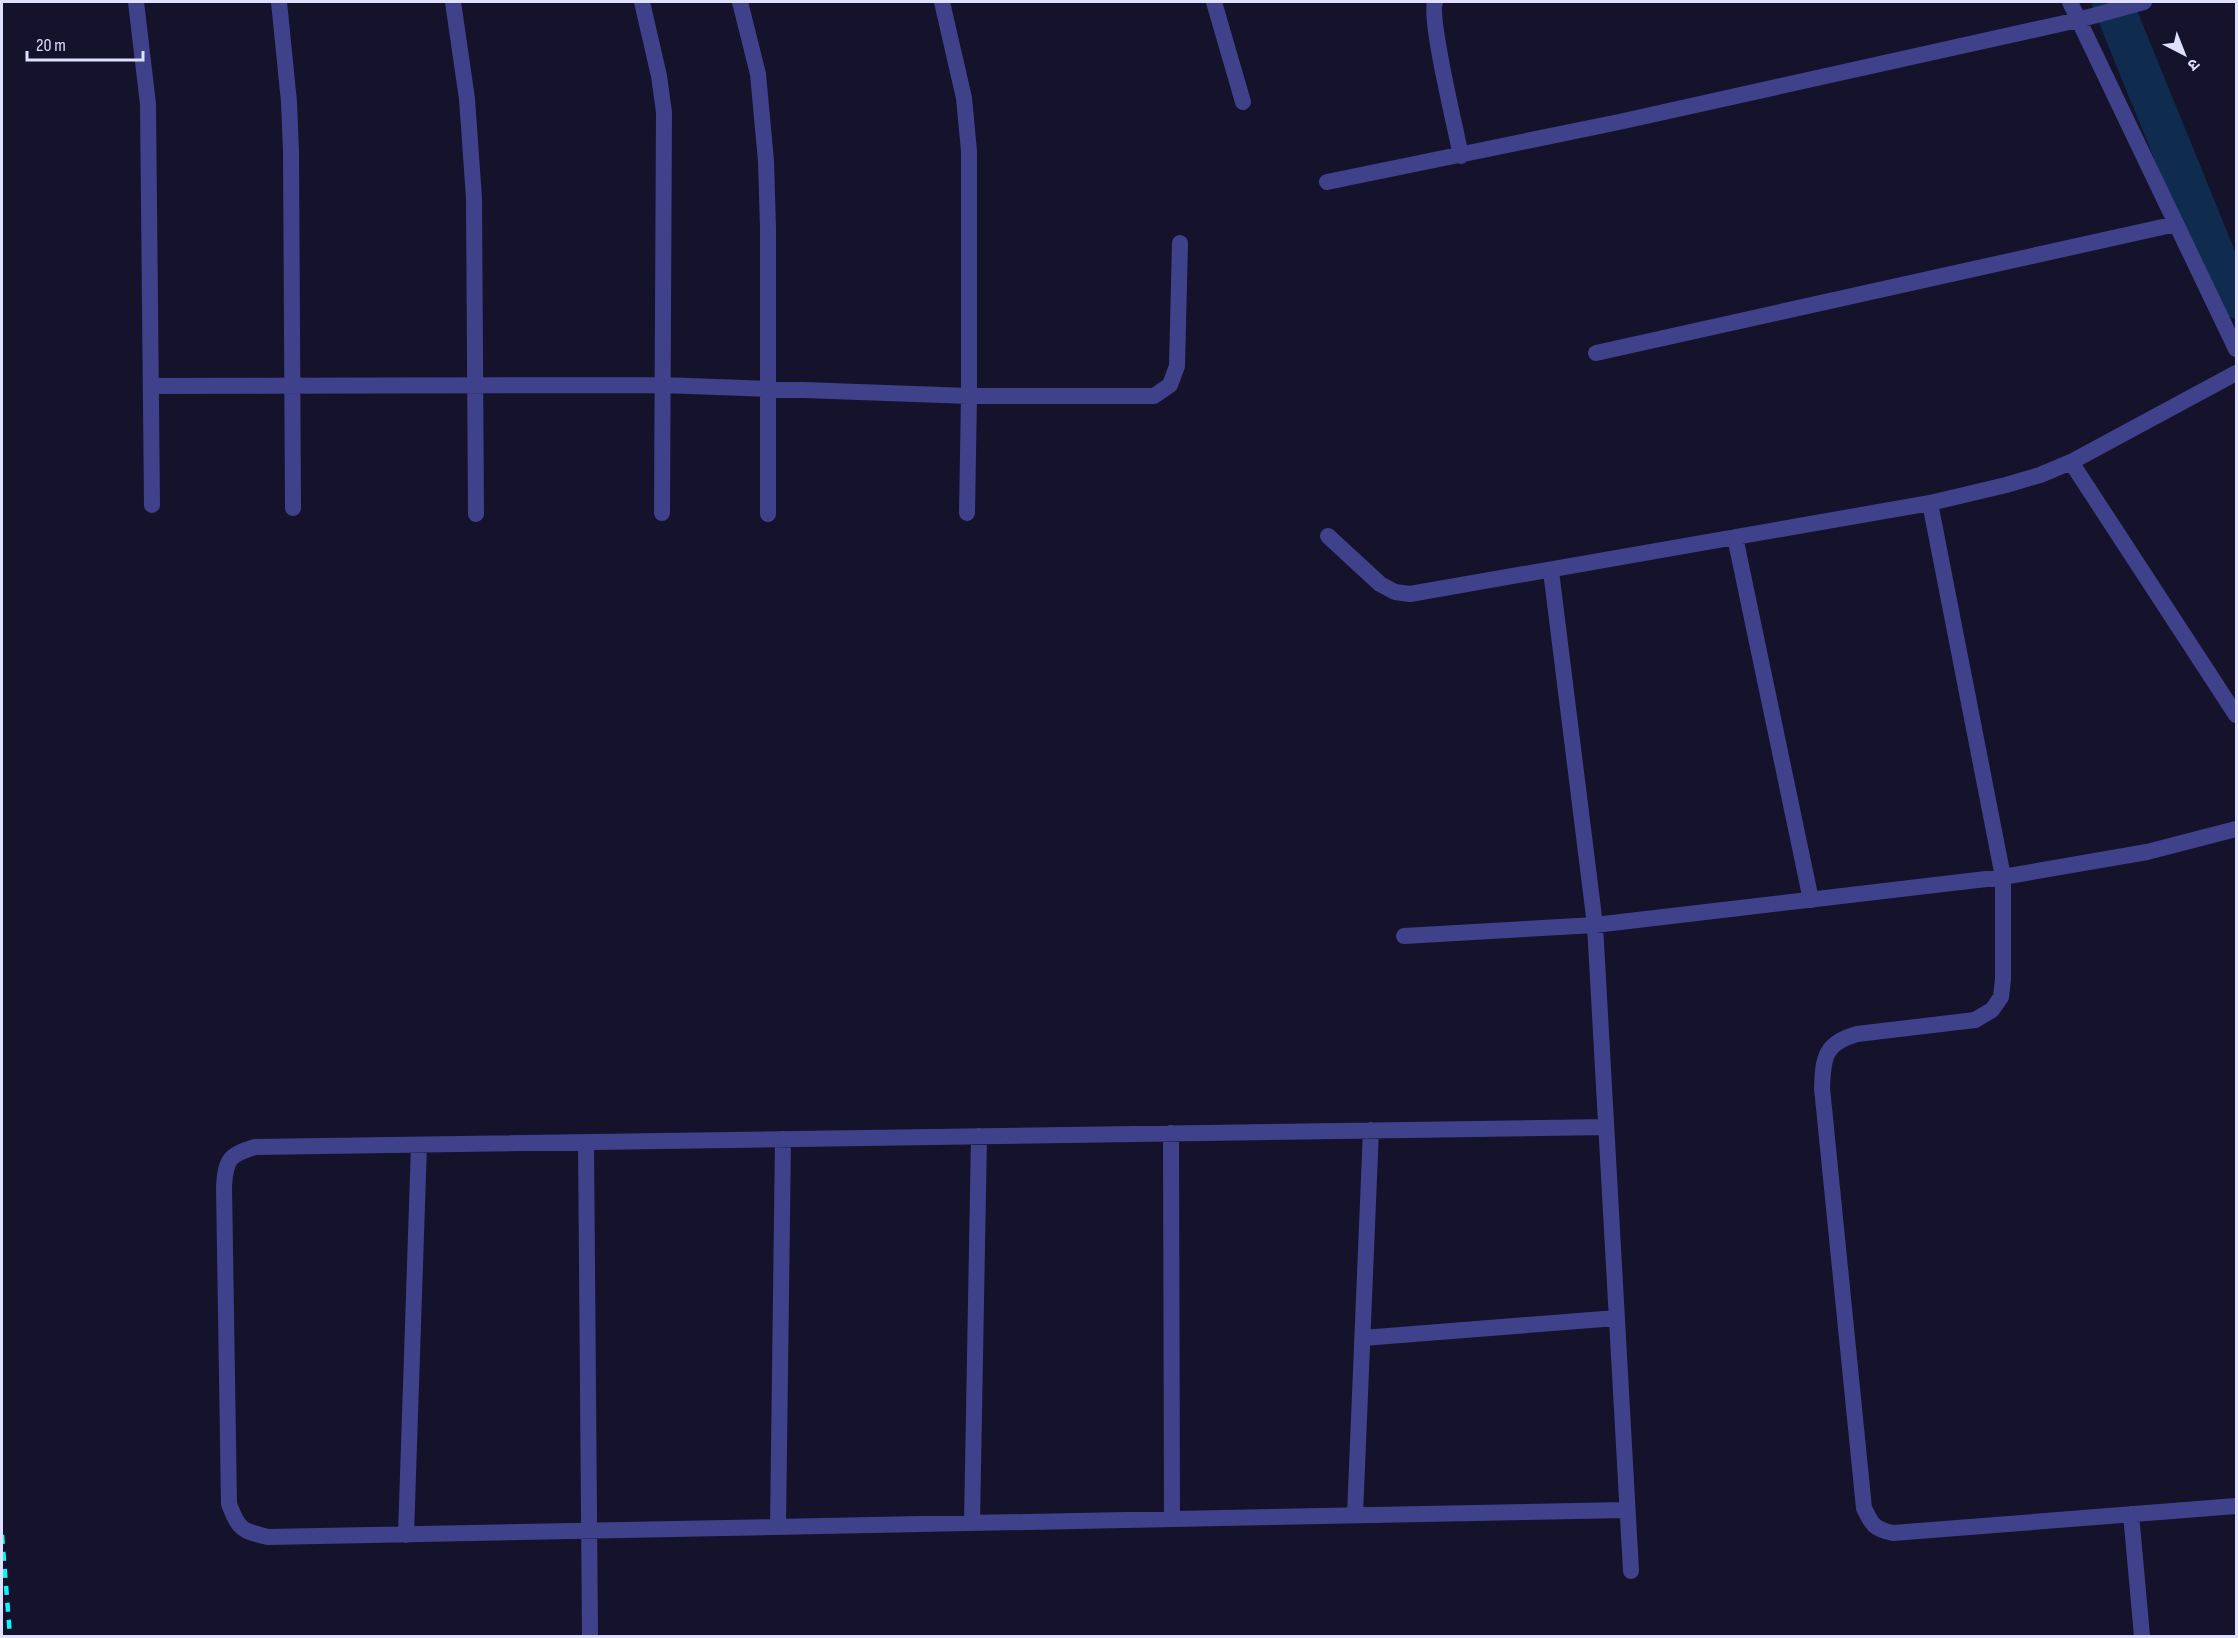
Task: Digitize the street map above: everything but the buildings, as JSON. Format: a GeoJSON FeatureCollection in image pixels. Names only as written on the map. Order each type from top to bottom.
{"type":"FeatureCollection","features":[{"type":"Feature","properties":{"kind":"street"},"geometry":{"type":"LineString","coordinates":[[136,2],[148,104],[152,505]]}},
{"type":"Feature","properties":{"kind":"street"},"geometry":{"type":"LineString","coordinates":[[279,2],[289,102],[292,508]]}},
{"type":"Feature","properties":{"kind":"street"},"geometry":{"type":"LineString","coordinates":[[453,2],[467,99],[474,198],[476,514]]}},
{"type":"Feature","properties":{"kind":"street"},"geometry":{"type":"LineString","coordinates":[[642,2],[659,76],[664,112],[662,513]]}},
{"type":"Feature","properties":{"kind":"street"},"geometry":{"type":"LineString","coordinates":[[740,2],[758,74],[763,113],[768,228],[768,514]]}},
{"type":"Feature","properties":{"kind":"street"},"geometry":{"type":"LineString","coordinates":[[942,2],[964,98],[969,151],[967,513]]}},
{"type":"Feature","properties":{"kind":"street"},"geometry":{"type":"LineString","coordinates":[[1214,2],[1243,102]]}},
{"type":"Feature","properties":{"kind":"street"},"geometry":{"type":"LineString","coordinates":[[1435,2],[1433,7],[1436,29],[1461,156]]}},
{"type":"Feature","properties":{"kind":"street"},"geometry":{"type":"LineString","coordinates":[[2070,2],[2086,18],[2176,224],[2236,349]]}},
{"type":"Feature","properties":{"kind":"street"},"geometry":{"type":"LineString","coordinates":[[1328,182],[1461,156],[2086,18],[2144,2]]}},
{"type":"Feature","properties":{"kind":"street"},"geometry":{"type":"LineString","coordinates":[[1596,353],[2176,224]]}},
{"type":"Feature","properties":{"kind":"street"},"geometry":{"type":"LineString","coordinates":[[151,386],[662,385],[969,396],[1133,398],[1154,396],[1170,386],[1177,366],[1180,243]]}},
{"type":"Feature","properties":{"kind":"street"},"geometry":{"type":"LineString","coordinates":[[1329,536],[1380,584],[1395,592],[1410,594],[1930,503],[2006,485],[2040,475],[2071,462],[2236,373]]}},
{"type":"Feature","properties":{"kind":"street"},"geometry":{"type":"LineString","coordinates":[[2071,462],[2236,715]]}},
{"type":"Feature","properties":{"kind":"street"},"geometry":{"type":"LineString","coordinates":[[1930,503],[2003,878],[2003,979],[2001,997],[1992,1010],[1976,1020],[1840,1038],[1829,1048],[1823,1062],[1822,1088],[1864,1508],[1870,1521],[1878,1530],[1893,1533],[2236,1506]]}},
{"type":"Feature","properties":{"kind":"street"},"geometry":{"type":"LineString","coordinates":[[1735,537],[1811,900]]}},
{"type":"Feature","properties":{"kind":"street"},"geometry":{"type":"LineString","coordinates":[[1551,571],[1595,925],[1631,1571]]}},
{"type":"Feature","properties":{"kind":"street"},"geometry":{"type":"LineString","coordinates":[[1404,936],[1595,925],[2003,878],[2147,852],[2236,829]]}},
{"type":"Feature","properties":{"kind":"street"},"geometry":{"type":"LineString","coordinates":[[1606,1127],[255,1147],[236,1153],[226,1166],[224,1186],[229,1504],[236,1524],[249,1533],[268,1537],[1628,1510]]}},
{"type":"Feature","properties":{"kind":"street"},"geometry":{"type":"LineString","coordinates":[[1355,1515],[1371,1130]]}},
{"type":"Feature","properties":{"kind":"street"},"geometry":{"type":"LineString","coordinates":[[1171,1134],[1172,1519]]}},
{"type":"Feature","properties":{"kind":"street"},"geometry":{"type":"LineString","coordinates":[[972,1523],[979,1136]]}},
{"type":"Feature","properties":{"kind":"street"},"geometry":{"type":"LineString","coordinates":[[778,1527],[783,1139]]}},
{"type":"Feature","properties":{"kind":"street"},"geometry":{"type":"LineString","coordinates":[[586,1142],[587,1531],[590,1636]]}},
{"type":"Feature","properties":{"kind":"street"},"geometry":{"type":"LineString","coordinates":[[406,1535],[419,1144]]}},
{"type":"Feature","properties":{"kind":"street"},"geometry":{"type":"LineString","coordinates":[[1363,1338],[1616,1318]]}},
{"type":"Feature","properties":{"kind":"street"},"geometry":{"type":"LineString","coordinates":[[2130,1514],[2142,1636]]}},
{"type":"Feature","properties":{"kind":"waterway"},"geometry":{"type":"LineString","coordinates":[[2112,2],[2226,282],[2236,298]]}},
{"type":"Feature","properties":{"kind":"railway"},"geometry":{"type":"LineString","coordinates":[[2,1535],[10,1636]]}}]}
